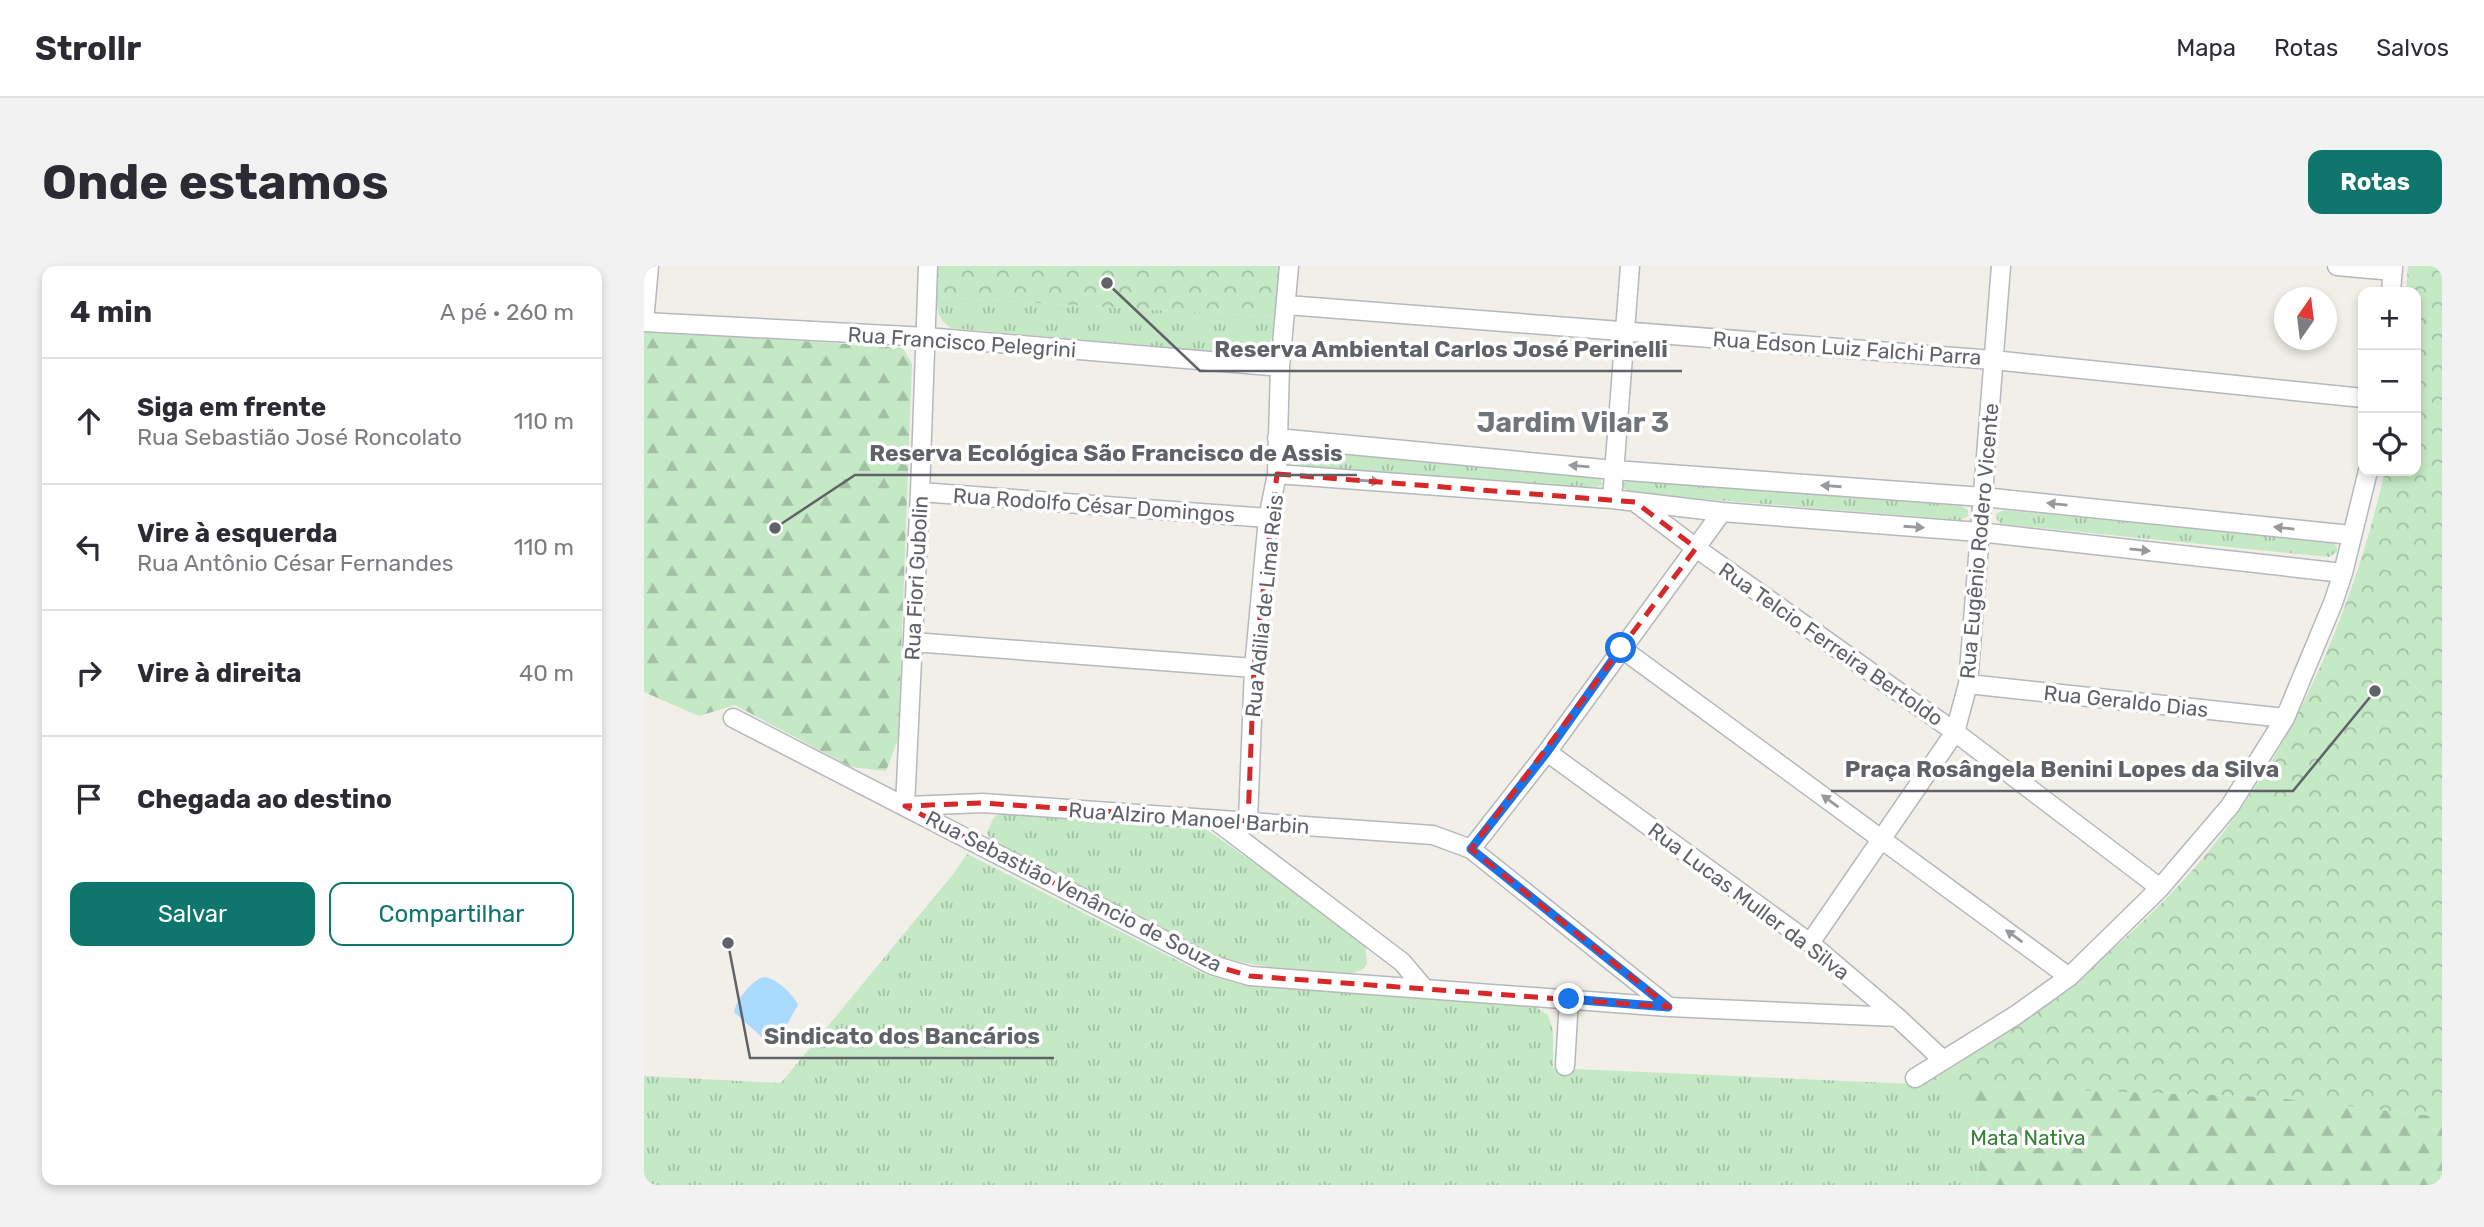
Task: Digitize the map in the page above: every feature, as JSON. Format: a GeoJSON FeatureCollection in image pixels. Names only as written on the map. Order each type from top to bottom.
{"type":"FeatureCollection","features":[{"type":"Feature","properties":{"kind":"street"},"geometry":{"type":"LineString","coordinates":[[644,322],[649,266]]}},
{"type":"Feature","properties":{"kind":"street","name":"Rua Fiori Gubolin"},"geometry":{"type":"LineString","coordinates":[[905,806],[928,266]]}},
{"type":"Feature","properties":{"kind":"street","name":"Rua Adilia de Lima Reis"},"geometry":{"type":"LineString","coordinates":[[1248,821],[1254,668],[1268,518],[1277,474],[1280,367],[1289,266]]}},
{"type":"Feature","properties":{"kind":"street"},"geometry":{"type":"LineString","coordinates":[[1612,499],[1630,266]]}},
{"type":"Feature","properties":{"kind":"street","name":"Rua Eugênio Rodero Vicente"},"geometry":{"type":"LineString","coordinates":[[1810,943],[1955,732],[1968,684],[2001,266]]}},
{"type":"Feature","properties":{"kind":"street"},"geometry":{"type":"LineString","coordinates":[[2337,266],[2393,268],[2391,287]]}},
{"type":"Feature","properties":{"kind":"street","name":"Rua Edson Luiz Falchi Parra"},"geometry":{"type":"LineString","coordinates":[[1287,305],[1993,360],[2358,397]]}},
{"type":"Feature","properties":{"kind":"street","name":"Rua Francisco Pelegrini"},"geometry":{"type":"LineString","coordinates":[[644,322],[926,337],[1280,367]]}},
{"type":"Feature","properties":{"kind":"street"},"geometry":{"type":"LineString","coordinates":[[1277,438],[1614,470],[1983,497],[2351,535]]}},
{"type":"Feature","properties":{"kind":"street"},"geometry":{"type":"LineString","coordinates":[[1277,474],[1612,499],[1722,512],[1979,532],[2343,573]]}},
{"type":"Feature","properties":{"kind":"street"},"geometry":{"type":"LineString","coordinates":[[1915,1078],[2016,1015],[2069,976],[2160,888],[2230,806],[2285,718],[2343,573],[2367,476]]}},
{"type":"Feature","properties":{"kind":"street","name":"Rua Rodolfo César Domingos"},"geometry":{"type":"LineString","coordinates":[[920,492],[1268,518]]}},
{"type":"Feature","properties":{"kind":"street","name":"Rua Telcio Ferreira Bertoldo"},"geometry":{"type":"LineString","coordinates":[[1635,502],[1955,732],[2160,888]]}},
{"type":"Feature","properties":{"kind":"street"},"geometry":{"type":"LineString","coordinates":[[1471,849],[1547,752],[1722,512]]}},
{"type":"Feature","properties":{"kind":"street"},"geometry":{"type":"LineString","coordinates":[[913,642],[1254,668]]}},
{"type":"Feature","properties":{"kind":"street"},"geometry":{"type":"LineString","coordinates":[[1621,648],[2069,976]]}},
{"type":"Feature","properties":{"kind":"street","name":"Rua Geraldo Dias"},"geometry":{"type":"LineString","coordinates":[[1968,684],[2285,718]]}},
{"type":"Feature","properties":{"kind":"street","name":"Rua Sebastião Venâncio de Souza"},"geometry":{"type":"LineString","coordinates":[[733,718],[1212,965],[1251,976],[1668,1007],[1897,1017]]}},
{"type":"Feature","properties":{"kind":"street","name":"Rua Lucas Muller da Silva"},"geometry":{"type":"LineString","coordinates":[[1547,752],[1810,943],[1943,1060]]}},
{"type":"Feature","properties":{"kind":"street","name":"Rua Alziro Manoel Barbin"},"geometry":{"type":"LineString","coordinates":[[905,806],[983,803],[1433,835],[1471,849],[1668,1007]]}},
{"type":"Feature","properties":{"kind":"street"},"geometry":{"type":"LineString","coordinates":[[1215,820],[1402,962],[1424,988]]}},
{"type":"Feature","properties":{"kind":"street"},"geometry":{"type":"LineString","coordinates":[[1565,1066],[1569,999]]}},
{"type":"Feature","properties":{"kind":"highlighted area"},"geometry":{"type":"Polygon","coordinates":[[[1277,474],[1635,502],[1696,548],[1471,849],[1669,1007],[1250,976],[1212,965],[905,806],[983,803],[1248,821],[1254,668],[1277,474]]]}},
{"type":"Feature","properties":{"kind":"green space"},"geometry":{"type":"Polygon","coordinates":[[[936,266],[1278,266],[1279,270],[1275,317],[936,297],[936,266]]]}},
{"type":"Feature","properties":{"kind":"green space"},"geometry":{"type":"Polygon","coordinates":[[[2408,266],[2442,266],[2442,1117],[2270,1097],[1922,1085],[1976,1052],[2107,954],[2180,884],[2218,840],[2252,793],[2309,691],[2333,637],[2371,527],[2384,476],[2421,476],[2421,287],[2406,287],[2408,266]]]}},
{"type":"Feature","properties":{"kind":"green space"},"geometry":{"type":"Polygon","coordinates":[[[936,297],[1275,317],[1274,331],[1268,345],[1252,355],[951,328],[939,315],[936,297]]]}},
{"type":"Feature","properties":{"kind":"green space"},"geometry":{"type":"Polygon","coordinates":[[[644,330],[903,348],[912,364],[898,739],[886,771],[851,767],[735,705],[699,716],[644,692],[644,330]]]}},
{"type":"Feature","properties":{"kind":"green space"},"geometry":{"type":"Polygon","coordinates":[[[1295,451],[1591,473],[1600,478],[1602,485],[1588,490],[1296,465],[1291,458],[1295,451]]]}},
{"type":"Feature","properties":{"kind":"green space"},"geometry":{"type":"Polygon","coordinates":[[[1632,477],[1961,506],[1968,510],[1968,516],[1961,520],[1630,493],[1623,484],[1632,477]]]}},
{"type":"Feature","properties":{"kind":"green space"},"geometry":{"type":"Polygon","coordinates":[[[2004,510],[2329,542],[2335,544],[2337,552],[2329,557],[2001,524],[1996,514],[2004,510]]]}},
{"type":"Feature","properties":{"kind":"green space"},"geometry":{"type":"Polygon","coordinates":[[[1004,813],[1206,829],[1352,933],[1365,945],[1367,964],[1362,970],[1349,974],[1310,971],[1252,964],[1196,949],[1000,849],[987,833],[994,817],[1004,813]]]}},
{"type":"Feature","properties":{"kind":"green space"},"geometry":{"type":"Polygon","coordinates":[[[967,854],[1204,974],[1229,981],[1534,1006],[1548,1015],[1553,1032],[1553,1068],[1959,1086],[1981,1154],[1976,1185],[644,1185],[644,1076],[781,1083],[967,854]]]}},
{"type":"Feature","properties":{"kind":"green space","name":"Mata Nativa"},"geometry":{"type":"Polygon","coordinates":[[[1959,1086],[2270,1097],[2442,1117],[2442,1185],[1976,1185],[1981,1154],[1959,1086]]]}},
{"type":"Feature","properties":{"kind":"water"},"geometry":{"type":"Polygon","coordinates":[[[764,977],[784,987],[798,1005],[781,1035],[773,1041],[765,1040],[734,1012],[745,991],[764,977]]]}},
{"type":"Feature","properties":{"kind":"place","name":"Reserva Ambiental Carlos José Perinelli"},"geometry":{"type":"Point","coordinates":[1107,283]}},
{"type":"Feature","properties":{"kind":"place","name":"Reserva Ecológica São Francisco de Assis"},"geometry":{"type":"Point","coordinates":[775,528]}},
{"type":"Feature","properties":{"kind":"place","name":"Praça Rosângela Benini Lopes da Silva"},"geometry":{"type":"Point","coordinates":[2375,691]}},
{"type":"Feature","properties":{"kind":"place","name":"Sindicato dos Bancários"},"geometry":{"type":"Point","coordinates":[728,943]}},
{"type":"Feature","properties":{"kind":"district","name":"Jardim Vilar 3"},"geometry":{"type":"Point","coordinates":[1573,422]}},
{"type":"Feature","properties":{"kind":"route"},"geometry":{"type":"LineString","coordinates":[[1569,999],[1668,1007],[1471,849],[1547,752],[1621,648]]}}]}
